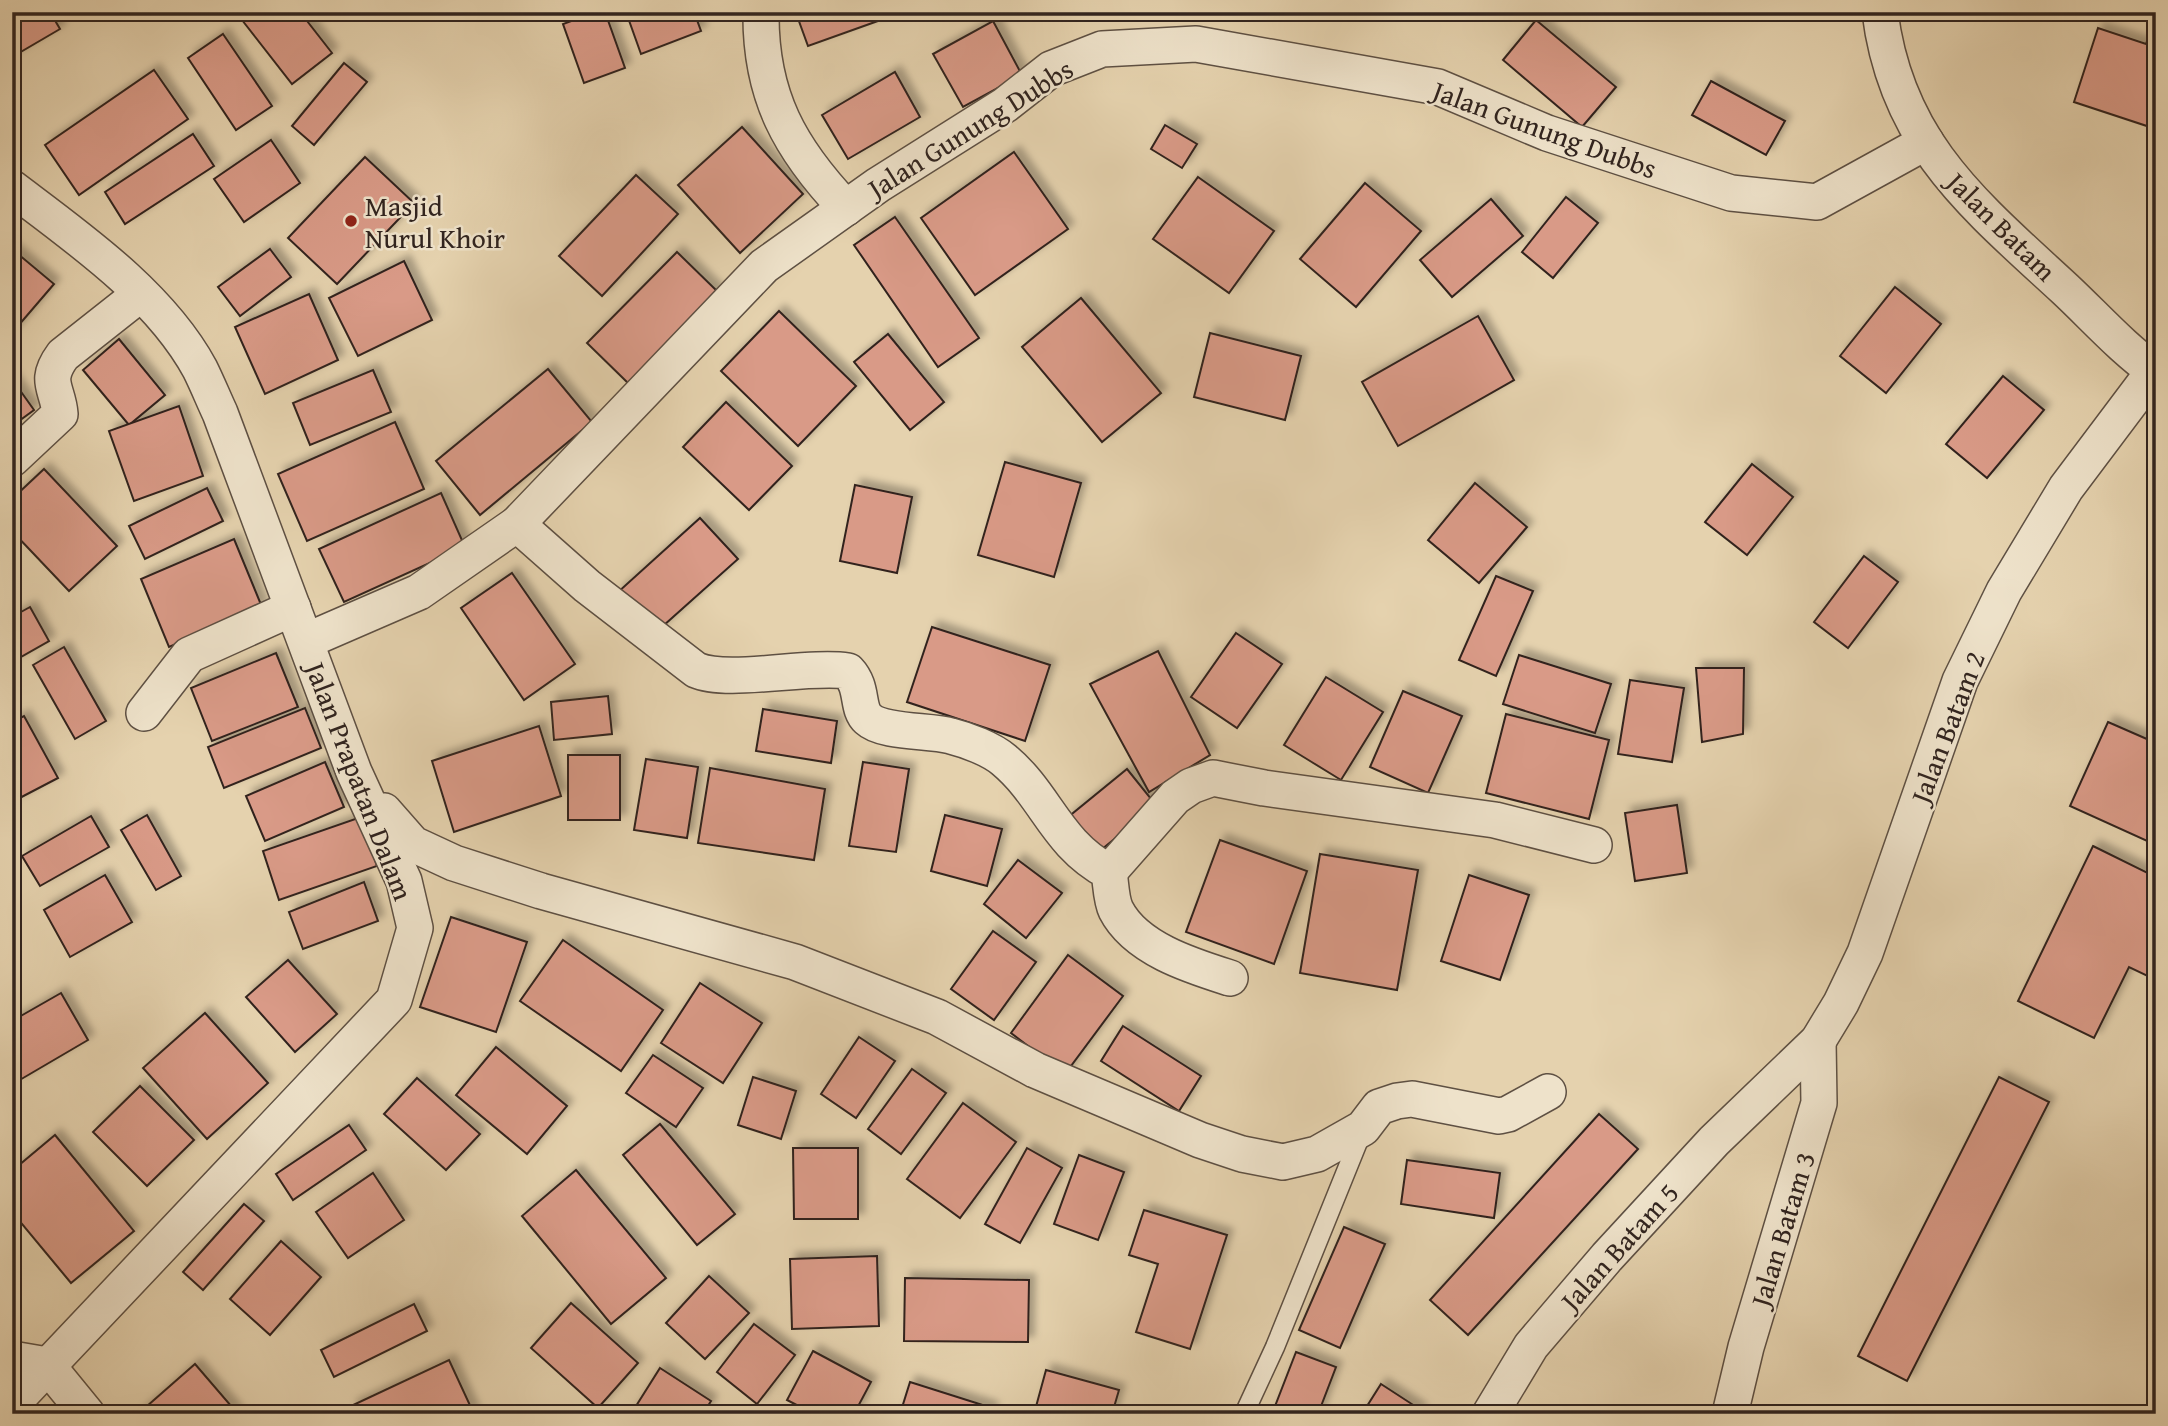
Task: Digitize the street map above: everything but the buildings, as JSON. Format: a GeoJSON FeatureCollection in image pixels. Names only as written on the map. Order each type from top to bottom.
{"type":"FeatureCollection","features":[{"type":"Feature","properties":{"kind":"street"},"geometry":{"type":"LineString","coordinates":[[761,12],[766,75],[790,140],[818,178],[846,208]]}},
{"type":"Feature","properties":{"kind":"street","name":"Jalan Batam"},"geometry":{"type":"LineString","coordinates":[[1880,12],[1896,84],[1926,142],[1959,189],[2155,371]]}},
{"type":"Feature","properties":{"kind":"street","name":"Jalan Gunung Dubbs"},"geometry":{"type":"LineString","coordinates":[[306,642],[419,592],[517,524],[764,266],[846,208],[1004,105],[1051,69],[1102,49],[1196,44],[1438,87],[1547,133],[1731,193],[1817,202],[1926,142]]}},
{"type":"Feature","properties":{"kind":"street","name":"Jalan Prapatan Dalam"},"geometry":{"type":"LineString","coordinates":[[12,188],[97,252],[171,327],[199,368],[220,413],[354,772],[404,881],[415,928],[394,1000],[12,1404]]}},
{"type":"Feature","properties":{"kind":"street"},"geometry":{"type":"LineString","coordinates":[[12,459],[60,414],[51,382],[56,365],[63,355],[139,295]]}},
{"type":"Feature","properties":{"kind":"street","name":"Jalan Batam 2"},"geometry":{"type":"LineString","coordinates":[[1765,1092],[1818,1041],[1841,1003],[1865,953],[1960,681],[2004,591],[2066,488],[2155,371]]}},
{"type":"Feature","properties":{"kind":"street"},"geometry":{"type":"LineString","coordinates":[[517,524],[587,586],[696,670],[715,674],[799,669],[848,671],[858,681],[863,712],[872,722],[951,736],[1003,759],[1025,782],[1074,849],[1109,873],[1116,909],[1133,930],[1174,960],[1230,978]]}},
{"type":"Feature","properties":{"kind":"street"},"geometry":{"type":"LineString","coordinates":[[144,713],[189,655],[293,608]]}},
{"type":"Feature","properties":{"kind":"street"},"geometry":{"type":"LineString","coordinates":[[354,772],[413,844],[454,863],[541,891],[795,962],[937,1017],[1035,1070],[1200,1140],[1242,1154],[1283,1162],[1317,1154],[1363,1128],[1379,1107],[1397,1101],[1412,1099],[1499,1115],[1507,1114],[1548,1092]]}},
{"type":"Feature","properties":{"kind":"street"},"geometry":{"type":"LineString","coordinates":[[1109,873],[1175,797],[1191,786],[1213,778],[1264,788],[1495,820],[1594,845]]}},
{"type":"Feature","properties":{"kind":"street","name":"Jalan Batam 3"},"geometry":{"type":"LineString","coordinates":[[1730,1414],[1746,1347],[1819,1103],[1818,1041]]}},
{"type":"Feature","properties":{"kind":"street","name":"Jalan Batam 5"},"geometry":{"type":"LineString","coordinates":[[1490,1414],[1531,1346],[1607,1257],[1714,1141],[1765,1092]]}},
{"type":"Feature","properties":{"kind":"street"},"geometry":{"type":"LineString","coordinates":[[12,1359],[47,1365],[87,1414]]}},
{"type":"Feature","properties":{"kind":"lane"},"geometry":{"type":"LineString","coordinates":[[1244,1414],[1275,1347],[1363,1128]]}},
{"type":"Feature","properties":{"kind":"place","name":"Masjid Nurul Khoir"},"geometry":{"type":"Point","coordinates":[351,221]}}]}
